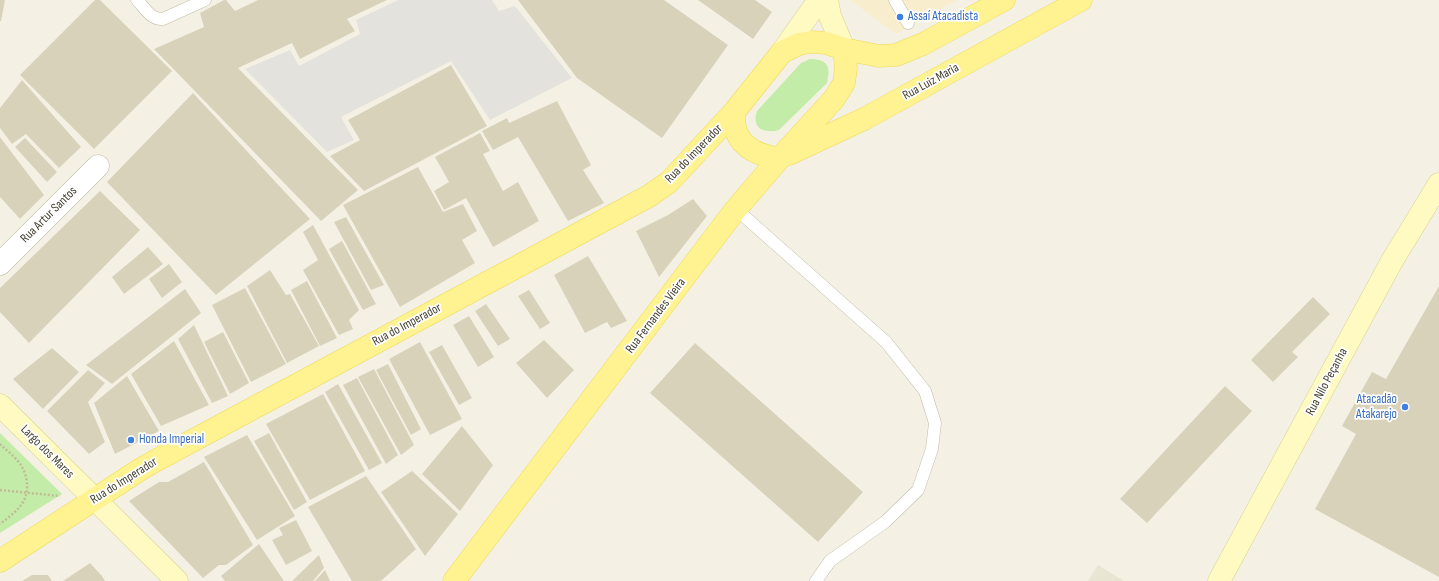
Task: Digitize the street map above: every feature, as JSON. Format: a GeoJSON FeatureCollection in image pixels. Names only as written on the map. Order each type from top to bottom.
{"type":"FeatureCollection","features":[{"type":"Feature","properties":{"kind":"main road"},"geometry":{"type":"LineString","coordinates":[[782,52],[819,0]]}},
{"type":"Feature","properties":{"kind":"main road"},"geometry":{"type":"LineString","coordinates":[[827,0],[830,16],[844,49]]}},
{"type":"Feature","properties":{"kind":"main road"},"geometry":{"type":"LineString","coordinates":[[782,52],[799,44],[812,42],[826,43],[844,49],[879,56],[896,55],[909,51],[923,44],[1004,0]]}},
{"type":"Feature","properties":{"kind":"main road","name":"Rua Luiz Maria"},"geometry":{"type":"LineString","coordinates":[[779,159],[864,119],[1081,0]]}},
{"type":"Feature","properties":{"kind":"main road","name":"Rua Fernandes Vieira"},"geometry":{"type":"LineString","coordinates":[[454,581],[736,210],[779,159],[834,99],[844,83],[846,68],[844,49]]}},
{"type":"Feature","properties":{"kind":"main road","name":"Rua do Imperador"},"geometry":{"type":"LineString","coordinates":[[0,561],[141,469],[164,456],[649,196],[669,182],[734,112],[782,52]]}},
{"type":"Feature","properties":{"kind":"main road"},"geometry":{"type":"LineString","coordinates":[[734,112],[735,130],[750,150],[762,156],[779,159]]}},
{"type":"Feature","properties":{"kind":"main road","name":"Rua Nilo Peçanha"},"geometry":{"type":"LineString","coordinates":[[1219,581],[1392,261],[1439,184]]}},
{"type":"Feature","properties":{"kind":"main road","name":"Largo dos Mares"},"geometry":{"type":"LineString","coordinates":[[0,404],[177,581]]}},
{"type":"Feature","properties":{"kind":"street","name":"Rua Artur Santos"},"geometry":{"type":"LineString","coordinates":[[0,264],[98,166]]}},
{"type":"Feature","properties":{"kind":"lane"},"geometry":{"type":"LineString","coordinates":[[137,0],[157,20],[163,19],[205,0]]}},
{"type":"Feature","properties":{"kind":"lane"},"geometry":{"type":"LineString","coordinates":[[895,0],[908,23]]}},
{"type":"Feature","properties":{"kind":"lane"},"geometry":{"type":"LineString","coordinates":[[736,210],[886,342],[925,391],[935,423],[932,449],[918,490],[885,522],[830,560],[816,581]]}},
{"type":"Feature","properties":{"kind":"path"},"geometry":{"type":"LineString","coordinates":[[0,444],[22,467],[27,479],[28,493],[25,501],[18,511],[0,524]]}},
{"type":"Feature","properties":{"kind":"path"},"geometry":{"type":"LineString","coordinates":[[0,490],[95,499]]}},
{"type":"Feature","properties":{"kind":"shaded area"},"geometry":{"type":"Polygon","coordinates":[[[398,0],[492,0],[499,11],[515,6],[572,78],[490,120],[451,61],[341,117],[354,140],[327,152],[245,69],[290,50],[299,66],[360,34],[356,20],[398,0]]]}},
{"type":"Feature","properties":{"kind":"shaded area","name":"Assaí Atacadista"},"geometry":{"type":"Polygon","coordinates":[[[850,0],[957,0],[896,34],[850,0]]]}},
{"type":"Feature","properties":{"kind":"shaded area"},"geometry":{"type":"Polygon","coordinates":[[[1098,565],[1124,581],[1088,581],[1098,565]]]}},
{"type":"Feature","properties":{"kind":"green space"},"geometry":{"type":"Polygon","coordinates":[[[810,59],[821,60],[827,65],[829,72],[827,83],[779,130],[768,131],[757,126],[757,111],[801,63],[810,59]]]}},
{"type":"Feature","properties":{"kind":"green space"},"geometry":{"type":"Polygon","coordinates":[[[0,433],[62,494],[0,533],[0,433]]]}},
{"type":"Feature","properties":{"kind":"building"},"geometry":{"type":"Polygon","coordinates":[[[0,0],[5,0],[1,21],[0,21],[0,0]]]}},
{"type":"Feature","properties":{"kind":"building"},"geometry":{"type":"Polygon","coordinates":[[[95,0],[100,0],[172,71],[94,149],[20,75],[95,0]]]}},
{"type":"Feature","properties":{"kind":"building"},"geometry":{"type":"Polygon","coordinates":[[[226,0],[235,11],[258,0],[387,0],[347,19],[355,31],[300,59],[292,43],[238,68],[358,190],[321,221],[154,49],[204,27],[200,13],[226,0]]]}},
{"type":"Feature","properties":{"kind":"building"},"geometry":{"type":"Polygon","coordinates":[[[518,0],[664,0],[728,45],[662,138],[577,78],[518,0]]]}},
{"type":"Feature","properties":{"kind":"building"},"geometry":{"type":"Polygon","coordinates":[[[698,0],[755,0],[772,12],[753,39],[698,0]]]}},
{"type":"Feature","properties":{"kind":"building"},"geometry":{"type":"Polygon","coordinates":[[[451,65],[487,126],[364,191],[330,156],[360,140],[348,120],[451,65]]]}},
{"type":"Feature","properties":{"kind":"building"},"geometry":{"type":"Polygon","coordinates":[[[22,80],[81,147],[59,168],[26,134],[12,144],[0,128],[0,108],[22,80]]]}},
{"type":"Feature","properties":{"kind":"building"},"geometry":{"type":"Polygon","coordinates":[[[193,93],[310,219],[216,295],[107,182],[193,93]]]}},
{"type":"Feature","properties":{"kind":"building"},"geometry":{"type":"Polygon","coordinates":[[[557,101],[591,165],[583,170],[604,203],[568,221],[518,137],[493,150],[482,131],[507,118],[509,123],[557,101]]]}},
{"type":"Feature","properties":{"kind":"building"},"geometry":{"type":"Polygon","coordinates":[[[480,133],[490,151],[483,154],[503,191],[518,182],[539,221],[493,247],[466,198],[444,210],[434,191],[449,182],[435,157],[480,133]]]}},
{"type":"Feature","properties":{"kind":"building"},"geometry":{"type":"Polygon","coordinates":[[[0,137],[44,195],[20,219],[0,197],[0,137]]]}},
{"type":"Feature","properties":{"kind":"building"},"geometry":{"type":"Polygon","coordinates":[[[25,138],[57,172],[47,182],[15,147],[25,138]]]}},
{"type":"Feature","properties":{"kind":"building"},"geometry":{"type":"Polygon","coordinates":[[[418,167],[443,212],[463,204],[477,231],[462,240],[475,263],[400,307],[343,205],[418,167]]]}},
{"type":"Feature","properties":{"kind":"building"},"geometry":{"type":"Polygon","coordinates":[[[100,191],[140,230],[29,343],[0,312],[0,288],[100,191]]]}},
{"type":"Feature","properties":{"kind":"building"},"geometry":{"type":"Polygon","coordinates":[[[693,199],[707,216],[659,277],[636,231],[668,215],[693,199]]]}},
{"type":"Feature","properties":{"kind":"building"},"geometry":{"type":"Polygon","coordinates":[[[346,217],[384,285],[371,290],[334,222],[346,217]]]}},
{"type":"Feature","properties":{"kind":"building"},"geometry":{"type":"Polygon","coordinates":[[[313,225],[359,310],[349,320],[353,329],[339,335],[303,270],[318,260],[303,232],[313,225]]]}},
{"type":"Feature","properties":{"kind":"building"},"geometry":{"type":"Polygon","coordinates":[[[342,241],[376,304],[363,310],[329,249],[342,241]]]}},
{"type":"Feature","properties":{"kind":"building"},"geometry":{"type":"Polygon","coordinates":[[[148,247],[163,264],[124,294],[112,277],[148,247]]]}},
{"type":"Feature","properties":{"kind":"building"},"geometry":{"type":"Polygon","coordinates":[[[588,256],[627,321],[611,328],[607,322],[585,333],[554,275],[588,256]]]}},
{"type":"Feature","properties":{"kind":"building"},"geometry":{"type":"Polygon","coordinates":[[[169,264],[182,282],[162,298],[149,279],[169,264]]]}},
{"type":"Feature","properties":{"kind":"building"},"geometry":{"type":"Polygon","coordinates":[[[270,270],[286,295],[290,294],[319,346],[287,363],[247,286],[270,270]]]}},
{"type":"Feature","properties":{"kind":"building"},"geometry":{"type":"Polygon","coordinates":[[[307,281],[337,338],[320,346],[291,290],[307,281]]]}},
{"type":"Feature","properties":{"kind":"building","name":"Atacadão Atakarejo"},"geometry":{"type":"Polygon","coordinates":[[[1439,286],[1439,577],[1315,509],[1356,434],[1342,426],[1372,372],[1386,379],[1439,286]]]}},
{"type":"Feature","properties":{"kind":"building"},"geometry":{"type":"Polygon","coordinates":[[[245,288],[286,364],[251,382],[212,305],[245,288]]]}},
{"type":"Feature","properties":{"kind":"building"},"geometry":{"type":"Polygon","coordinates":[[[185,289],[201,313],[112,384],[86,365],[185,289]]]}},
{"type":"Feature","properties":{"kind":"building"},"geometry":{"type":"Polygon","coordinates":[[[529,290],[550,323],[540,329],[518,296],[529,290]]]}},
{"type":"Feature","properties":{"kind":"building"},"geometry":{"type":"Polygon","coordinates":[[[1313,297],[1330,314],[1292,352],[1298,357],[1273,382],[1251,360],[1313,297]]]}},
{"type":"Feature","properties":{"kind":"building"},"geometry":{"type":"Polygon","coordinates":[[[486,304],[510,339],[498,346],[475,311],[486,304]]]}},
{"type":"Feature","properties":{"kind":"building"},"geometry":{"type":"Polygon","coordinates":[[[469,316],[494,357],[478,367],[453,325],[469,316]]]}},
{"type":"Feature","properties":{"kind":"building"},"geometry":{"type":"Polygon","coordinates":[[[194,325],[228,396],[212,403],[178,339],[194,325]]]}},
{"type":"Feature","properties":{"kind":"building"},"geometry":{"type":"Polygon","coordinates":[[[223,332],[249,383],[230,394],[204,342],[223,332]]]}},
{"type":"Feature","properties":{"kind":"building"},"geometry":{"type":"Polygon","coordinates":[[[544,340],[574,370],[547,398],[516,363],[544,340]]]}},
{"type":"Feature","properties":{"kind":"building"},"geometry":{"type":"Polygon","coordinates":[[[174,341],[209,405],[161,426],[131,374],[174,341]]]}},
{"type":"Feature","properties":{"kind":"building"},"geometry":{"type":"Polygon","coordinates":[[[420,342],[462,419],[430,435],[389,359],[420,342]]]}},
{"type":"Feature","properties":{"kind":"building"},"geometry":{"type":"Polygon","coordinates":[[[695,343],[863,492],[818,542],[650,393],[695,343]]]}},
{"type":"Feature","properties":{"kind":"building"},"geometry":{"type":"Polygon","coordinates":[[[442,345],[472,398],[459,405],[429,352],[442,345]]]}},
{"type":"Feature","properties":{"kind":"building"},"geometry":{"type":"Polygon","coordinates":[[[52,348],[79,372],[43,409],[13,379],[52,348]]]}},
{"type":"Feature","properties":{"kind":"building"},"geometry":{"type":"Polygon","coordinates":[[[388,364],[421,429],[411,435],[376,370],[388,364]]]}},
{"type":"Feature","properties":{"kind":"building"},"geometry":{"type":"Polygon","coordinates":[[[374,369],[414,445],[401,455],[358,377],[374,369]]]}},
{"type":"Feature","properties":{"kind":"building"},"geometry":{"type":"Polygon","coordinates":[[[88,370],[105,383],[88,402],[105,442],[89,454],[47,411],[88,370]]]}},
{"type":"Feature","properties":{"kind":"building"},"geometry":{"type":"Polygon","coordinates":[[[127,376],[159,431],[115,454],[94,403],[127,376]]]}},
{"type":"Feature","properties":{"kind":"building"},"geometry":{"type":"Polygon","coordinates":[[[357,378],[398,455],[386,464],[343,385],[357,378]]]}},
{"type":"Feature","properties":{"kind":"building"},"geometry":{"type":"Polygon","coordinates":[[[338,384],[382,463],[369,470],[325,392],[338,384]]]}},
{"type":"Feature","properties":{"kind":"building"},"geometry":{"type":"Polygon","coordinates":[[[1225,386],[1252,411],[1147,523],[1120,499],[1225,386]]]}},
{"type":"Feature","properties":{"kind":"building"},"geometry":{"type":"Polygon","coordinates":[[[323,394],[365,471],[310,500],[266,424],[323,394]]]}},
{"type":"Feature","properties":{"kind":"building"},"geometry":{"type":"Polygon","coordinates":[[[462,426],[493,465],[460,511],[422,474],[462,426]]]}},
{"type":"Feature","properties":{"kind":"building"},"geometry":{"type":"Polygon","coordinates":[[[269,433],[307,502],[294,510],[254,441],[269,433]]]}},
{"type":"Feature","properties":{"kind":"building"},"geometry":{"type":"Polygon","coordinates":[[[247,435],[295,516],[257,540],[204,457],[247,435]]]}},
{"type":"Feature","properties":{"kind":"building"},"geometry":{"type":"Polygon","coordinates":[[[204,462],[253,545],[226,565],[219,565],[203,578],[129,501],[159,482],[168,482],[204,462]]]}},
{"type":"Feature","properties":{"kind":"building"},"geometry":{"type":"Polygon","coordinates":[[[412,471],[458,514],[425,556],[381,492],[412,471]]]}},
{"type":"Feature","properties":{"kind":"building"},"geometry":{"type":"Polygon","coordinates":[[[366,476],[416,549],[381,581],[352,581],[308,507],[366,476]]]}},
{"type":"Feature","properties":{"kind":"building"},"geometry":{"type":"Polygon","coordinates":[[[296,520],[312,551],[286,565],[272,540],[283,535],[279,528],[296,520]]]}},
{"type":"Feature","properties":{"kind":"building"},"geometry":{"type":"Polygon","coordinates":[[[259,544],[284,581],[225,581],[221,576],[259,544]]]}},
{"type":"Feature","properties":{"kind":"building"},"geometry":{"type":"Polygon","coordinates":[[[319,555],[324,568],[313,581],[292,581],[319,555]]]}},
{"type":"Feature","properties":{"kind":"building"},"geometry":{"type":"Polygon","coordinates":[[[90,563],[105,581],[63,581],[90,563]]]}},
{"type":"Feature","properties":{"kind":"building"},"geometry":{"type":"Polygon","coordinates":[[[325,570],[330,581],[315,581],[325,570]]]}},
{"type":"Feature","properties":{"kind":"building"},"geometry":{"type":"Polygon","coordinates":[[[32,575],[48,575],[52,581],[22,581],[32,575]]]}},
{"type":"Feature","properties":{"kind":"place","name":"Assaí Atacadista"},"geometry":{"type":"Point","coordinates":[900,17]}},
{"type":"Feature","properties":{"kind":"place","name":"Atacadão Atakarejo"},"geometry":{"type":"Point","coordinates":[1405,407]}},
{"type":"Feature","properties":{"kind":"place","name":"Honda Imperial"},"geometry":{"type":"Point","coordinates":[131,440]}}]}
